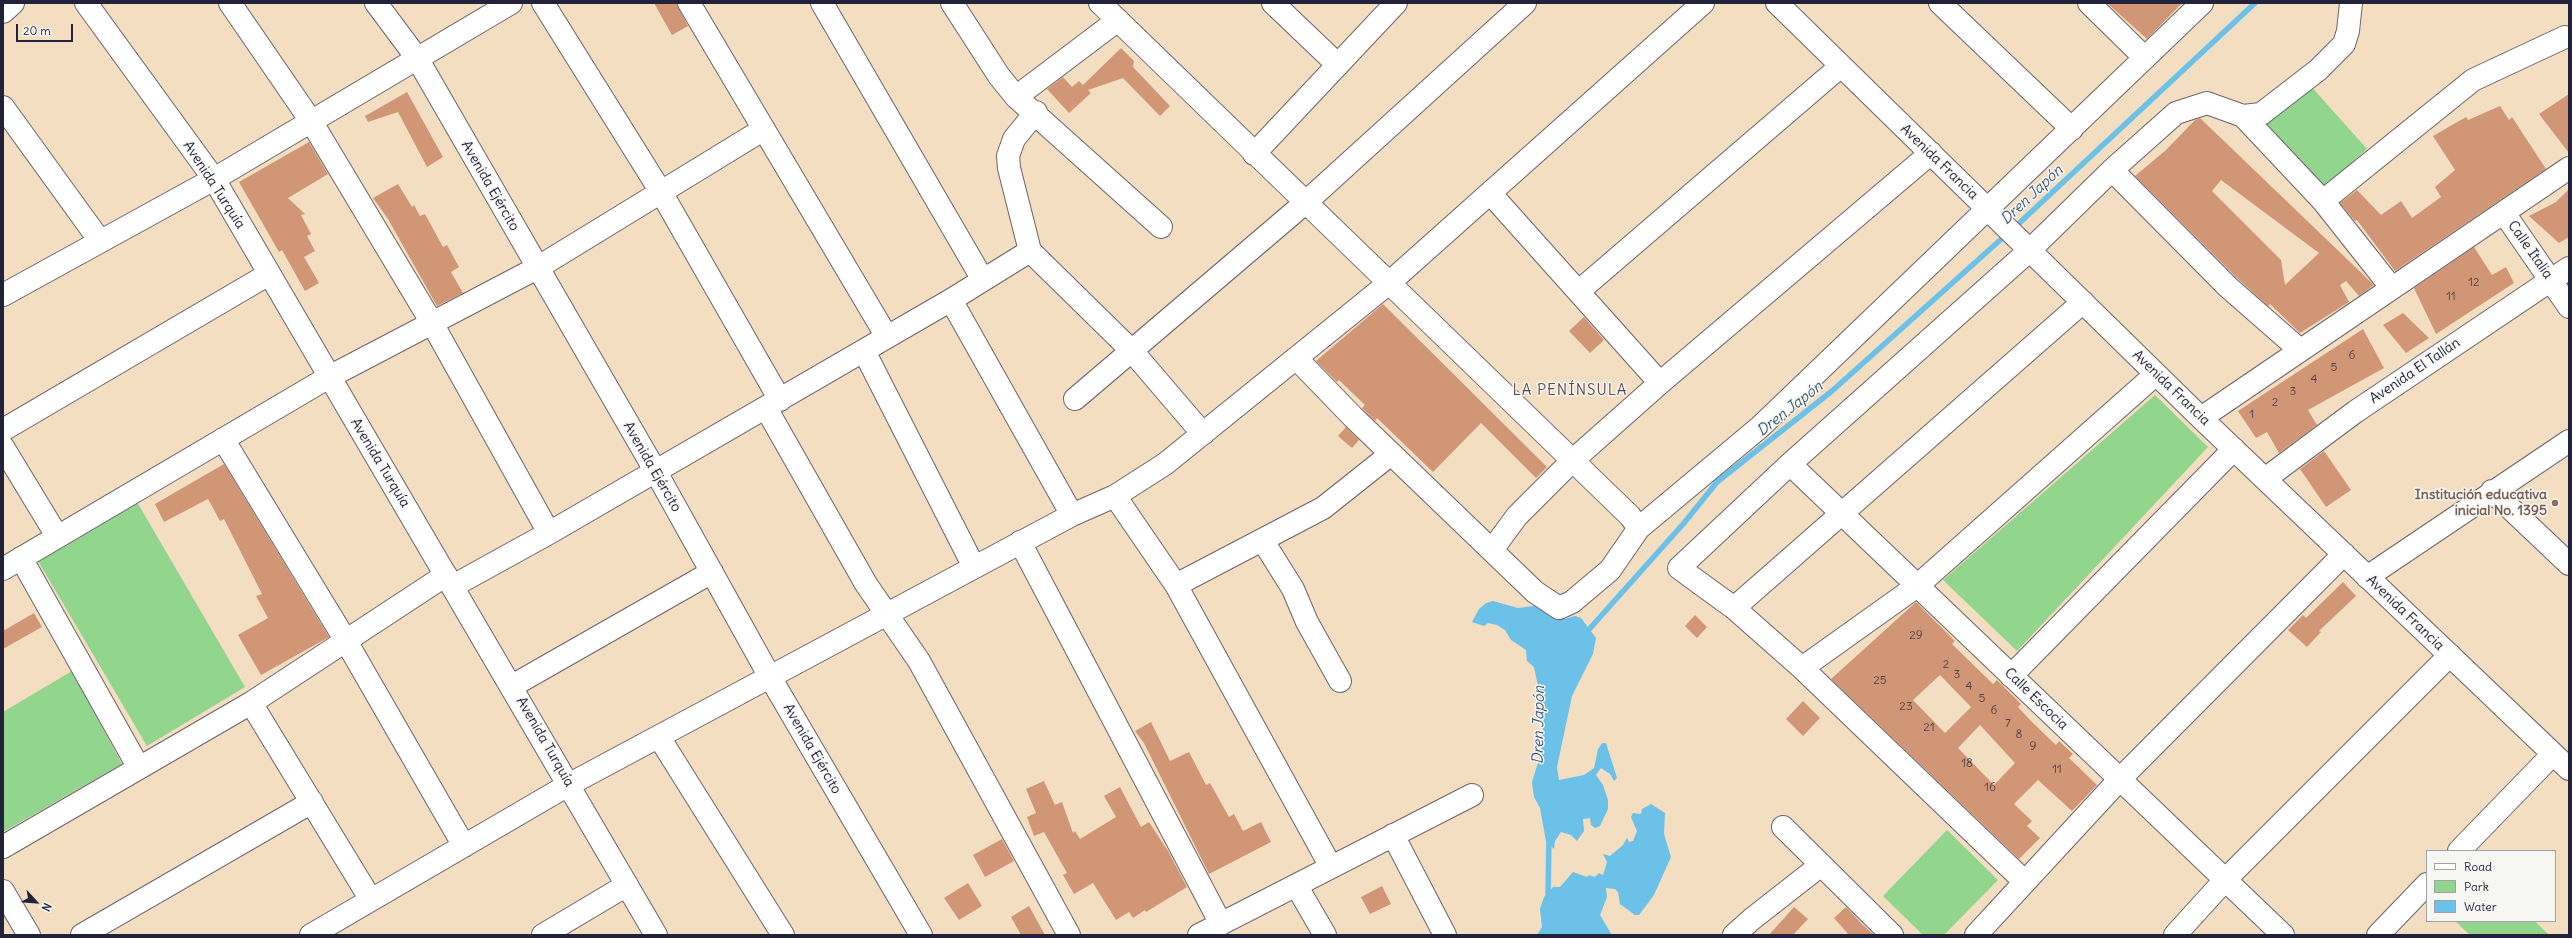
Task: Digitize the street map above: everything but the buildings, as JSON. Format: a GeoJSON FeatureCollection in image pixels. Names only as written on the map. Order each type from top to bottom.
{"type":"FeatureCollection","features":[{"type":"Feature","properties":{"kind":"street"},"geometry":{"type":"LineString","coordinates":[[3,12],[13,3]]}},
{"type":"Feature","properties":{"kind":"street","name":"Avenida Turquía"},"geometry":{"type":"LineString","coordinates":[[86,3],[214,179],[329,377],[570,784],[656,935]]}},
{"type":"Feature","properties":{"kind":"street"},"geometry":{"type":"LineString","coordinates":[[230,3],[312,121],[432,323],[549,534]]}},
{"type":"Feature","properties":{"kind":"street","name":"Avenida Ejército"},"geometry":{"type":"LineString","coordinates":[[376,3],[417,58],[656,472],[770,677],[921,935]]}},
{"type":"Feature","properties":{"kind":"street"},"geometry":{"type":"LineString","coordinates":[[3,294],[214,179],[511,3]]}},
{"type":"Feature","properties":{"kind":"street"},"geometry":{"type":"LineString","coordinates":[[543,3],[661,192],[866,584],[886,615],[920,661],[1068,935]]}},
{"type":"Feature","properties":{"kind":"street"},"geometry":{"type":"LineString","coordinates":[[689,3],[887,338]]}},
{"type":"Feature","properties":{"kind":"street"},"geometry":{"type":"LineString","coordinates":[[822,3],[983,280]]}},
{"type":"Feature","properties":{"kind":"street"},"geometry":{"type":"LineString","coordinates":[[952,3],[999,76],[1016,97],[1036,112],[1161,227]]}},
{"type":"Feature","properties":{"kind":"street"},"geometry":{"type":"LineString","coordinates":[[1100,3],[1254,154],[1389,282],[1639,528]]}},
{"type":"Feature","properties":{"kind":"street"},"geometry":{"type":"LineString","coordinates":[[1273,3],[1338,65]]}},
{"type":"Feature","properties":{"kind":"street"},"geometry":{"type":"LineString","coordinates":[[1254,154],[1396,3]]}},
{"type":"Feature","properties":{"kind":"street"},"geometry":{"type":"LineString","coordinates":[[1075,399],[1305,203],[1525,3]]}},
{"type":"Feature","properties":{"kind":"street"},"geometry":{"type":"LineString","coordinates":[[311,935],[570,784],[1020,542],[1072,515],[1115,496],[1165,464],[1389,282],[1703,3]]}},
{"type":"Feature","properties":{"kind":"street","name":"Avenida Francia"},"geometry":{"type":"LineString","coordinates":[[1777,3],[2201,418],[2569,769]]}},
{"type":"Feature","properties":{"kind":"street"},"geometry":{"type":"LineString","coordinates":[[1940,3],[2072,129]]}},
{"type":"Feature","properties":{"kind":"street"},"geometry":{"type":"LineString","coordinates":[[2090,3],[2146,58]]}},
{"type":"Feature","properties":{"kind":"street"},"geometry":{"type":"LineString","coordinates":[[1296,358],[1391,454],[1535,592],[1558,608],[1572,602],[1610,570],[1639,528],[1760,427],[1992,213],[2072,129],[2202,3]]}},
{"type":"Feature","properties":{"kind":"street"},"geometry":{"type":"LineString","coordinates":[[2024,882],[1802,668],[1734,608],[1679,568],[2026,247],[2176,113],[2207,103],[2243,116],[2261,114],[2334,56],[2344,44],[2348,31],[2351,3]]}},
{"type":"Feature","properties":{"kind":"street"},"geometry":{"type":"LineString","coordinates":[[1016,97],[1118,20]]}},
{"type":"Feature","properties":{"kind":"street"},"geometry":{"type":"LineString","coordinates":[[2323,201],[2472,80],[2564,36]]}},
{"type":"Feature","properties":{"kind":"street"},"geometry":{"type":"LineString","coordinates":[[1579,291],[1841,66]]}},
{"type":"Feature","properties":{"kind":"street"},"geometry":{"type":"LineString","coordinates":[[3,108],[100,241]]}},
{"type":"Feature","properties":{"kind":"street"},"geometry":{"type":"LineString","coordinates":[[1036,112],[1014,139],[1008,156],[1030,251],[1132,351],[1203,434]]}},
{"type":"Feature","properties":{"kind":"street"},"geometry":{"type":"LineString","coordinates":[[2243,116],[2323,201],[2392,287]]}},
{"type":"Feature","properties":{"kind":"street"},"geometry":{"type":"LineString","coordinates":[[139,768],[12,563],[329,377],[537,268],[764,129]]}},
{"type":"Feature","properties":{"kind":"street"},"geometry":{"type":"LineString","coordinates":[[1492,550],[1517,516],[1572,461],[1660,383],[1931,153]]}},
{"type":"Feature","properties":{"kind":"street"},"geometry":{"type":"LineString","coordinates":[[2201,418],[2569,168]]}},
{"type":"Feature","properties":{"kind":"street"},"geometry":{"type":"LineString","coordinates":[[2112,170],[2228,287],[2300,350]]}},
{"type":"Feature","properties":{"kind":"street"},"geometry":{"type":"LineString","coordinates":[[1490,193],[1660,383]]}},
{"type":"Feature","properties":{"kind":"street","name":"Calle Italia"},"geometry":{"type":"LineString","coordinates":[[2504,213],[2569,307]]}},
{"type":"Feature","properties":{"kind":"street"},"geometry":{"type":"LineString","coordinates":[[3,847],[251,704],[346,642],[450,581],[549,534],[887,338],[1030,251]]}},
{"type":"Feature","properties":{"kind":"street","name":"Avenida El Tallán"},"geometry":{"type":"LineString","coordinates":[[2265,479],[2355,412],[2569,268]]}},
{"type":"Feature","properties":{"kind":"street"},"geometry":{"type":"LineString","coordinates":[[3,430],[269,274]]}},
{"type":"Feature","properties":{"kind":"street"},"geometry":{"type":"LineString","coordinates":[[951,300],[1072,515]]}},
{"type":"Feature","properties":{"kind":"street"},"geometry":{"type":"LineString","coordinates":[[1734,608],[1841,512],[2083,302]]}},
{"type":"Feature","properties":{"kind":"street"},"geometry":{"type":"LineString","coordinates":[[864,351],[974,567]]}},
{"type":"Feature","properties":{"kind":"street"},"geometry":{"type":"LineString","coordinates":[[1802,668],[1917,586],[2156,374]]}},
{"type":"Feature","properties":{"kind":"street"},"geometry":{"type":"LineString","coordinates":[[223,439],[346,642],[464,846]]}},
{"type":"Feature","properties":{"kind":"street"},"geometry":{"type":"LineString","coordinates":[[2367,577],[2492,491],[2569,441]]}},
{"type":"Feature","properties":{"kind":"street"},"geometry":{"type":"LineString","coordinates":[[3,447],[58,536]]}},
{"type":"Feature","properties":{"kind":"street"},"geometry":{"type":"LineString","coordinates":[[2011,676],[2234,449]]}},
{"type":"Feature","properties":{"kind":"street"},"geometry":{"type":"LineString","coordinates":[[1176,585],[1263,541],[1323,508],[1391,454]]}},
{"type":"Feature","properties":{"kind":"street","name":"Calle Escocia"},"geometry":{"type":"LineString","coordinates":[[1790,464],[2282,935]]}},
{"type":"Feature","properties":{"kind":"street"},"geometry":{"type":"LineString","coordinates":[[2492,491],[2569,564]]}},
{"type":"Feature","properties":{"kind":"street"},"geometry":{"type":"LineString","coordinates":[[1115,496],[1176,585],[1330,867]]}},
{"type":"Feature","properties":{"kind":"street"},"geometry":{"type":"LineString","coordinates":[[1263,541],[1293,589],[1307,622],[1340,681]]}},
{"type":"Feature","properties":{"kind":"street"},"geometry":{"type":"LineString","coordinates":[[1020,542],[1221,924]]}},
{"type":"Feature","properties":{"kind":"street"},"geometry":{"type":"LineString","coordinates":[[1976,935],[2120,779],[2344,554]]}},
{"type":"Feature","properties":{"kind":"street"},"geometry":{"type":"LineString","coordinates":[[512,686],[712,572]]}},
{"type":"Feature","properties":{"kind":"street"},"geometry":{"type":"LineString","coordinates":[[2175,935],[2225,880],[2450,655]]}},
{"type":"Feature","properties":{"kind":"street"},"geometry":{"type":"LineString","coordinates":[[251,704],[372,900]]}},
{"type":"Feature","properties":{"kind":"street"},"geometry":{"type":"LineString","coordinates":[[659,736],[783,935]]}},
{"type":"Feature","properties":{"kind":"street"},"geometry":{"type":"LineString","coordinates":[[2460,850],[2553,754]]}},
{"type":"Feature","properties":{"kind":"street"},"geometry":{"type":"LineString","coordinates":[[1201,935],[1330,867],[1472,795]]}},
{"type":"Feature","properties":{"kind":"street"},"geometry":{"type":"LineString","coordinates":[[82,935],[312,802]]}},
{"type":"Feature","properties":{"kind":"street"},"geometry":{"type":"LineString","coordinates":[[1783,827],[1892,935]]}},
{"type":"Feature","properties":{"kind":"street"},"geometry":{"type":"LineString","coordinates":[[1393,835],[1445,935]]}},
{"type":"Feature","properties":{"kind":"street"},"geometry":{"type":"LineString","coordinates":[[1734,935],[1752,918],[1822,865]]}},
{"type":"Feature","properties":{"kind":"street"},"geometry":{"type":"LineString","coordinates":[[543,935],[628,885]]}},
{"type":"Feature","properties":{"kind":"street"},"geometry":{"type":"LineString","coordinates":[[1296,885],[1325,935]]}},
{"type":"Feature","properties":{"kind":"street"},"geometry":{"type":"LineString","coordinates":[[2378,935],[2426,885]]}},
{"type":"Feature","properties":{"kind":"street"},"geometry":{"type":"LineString","coordinates":[[3,891],[29,935]]}},
{"type":"Feature","properties":{"kind":"green space"},"geometry":{"type":"Polygon","coordinates":[[[2309,84],[2367,149],[2323,189],[2265,123],[2309,84]]]}},
{"type":"Feature","properties":{"kind":"green space"},"geometry":{"type":"Polygon","coordinates":[[[2155,395],[2208,447],[2017,651],[1943,580],[2155,395]]]}},
{"type":"Feature","properties":{"kind":"green space"},"geometry":{"type":"Polygon","coordinates":[[[137,502],[245,687],[147,746],[38,561],[137,502]]]}},
{"type":"Feature","properties":{"kind":"green space"},"geometry":{"type":"Polygon","coordinates":[[[72,671],[122,764],[3,832],[3,712],[72,671]]]}},
{"type":"Feature","properties":{"kind":"green space"},"geometry":{"type":"Polygon","coordinates":[[[1947,830],[1998,880],[1944,935],[1923,935],[1883,896],[1947,830]]]}},
{"type":"Feature","properties":{"kind":"green space"},"geometry":{"type":"Polygon","coordinates":[[[2456,922],[2536,922],[2549,935],[2470,935],[2456,922]]]}},
{"type":"Feature","properties":{"kind":"water"},"geometry":{"type":"Polygon","coordinates":[[[1493,601],[1518,608],[1541,605],[1561,620],[1575,616],[1581,618],[1596,638],[1593,654],[1572,696],[1557,767],[1559,780],[1584,775],[1594,768],[1598,749],[1602,743],[1606,743],[1617,778],[1614,781],[1610,774],[1601,768],[1596,775],[1603,785],[1608,800],[1608,809],[1600,826],[1595,828],[1591,825],[1590,818],[1583,819],[1584,831],[1577,841],[1571,835],[1561,832],[1555,841],[1554,849],[1546,841],[1540,808],[1534,797],[1532,782],[1541,753],[1544,715],[1534,667],[1527,661],[1526,650],[1511,640],[1505,630],[1497,625],[1488,623],[1484,626],[1472,622],[1479,609],[1486,603],[1493,601]]]}},
{"type":"Feature","properties":{"kind":"water"},"geometry":{"type":"Polygon","coordinates":[[[1651,804],[1665,813],[1664,834],[1671,857],[1654,895],[1639,915],[1635,915],[1620,904],[1618,892],[1615,889],[1606,888],[1607,897],[1600,915],[1612,935],[1537,935],[1542,927],[1540,909],[1544,897],[1553,887],[1560,887],[1573,872],[1587,877],[1589,875],[1595,877],[1599,873],[1603,875],[1607,862],[1603,854],[1610,856],[1623,845],[1627,838],[1629,842],[1633,841],[1637,831],[1631,817],[1633,813],[1641,814],[1642,809],[1651,804]]]}},
{"type":"Feature","properties":{"kind":"waterway","name":"Dren Japón"},"geometry":{"type":"LineString","coordinates":[[2014,228],[2255,3]]}},
{"type":"Feature","properties":{"kind":"waterway","name":"Dren Japón"},"geometry":{"type":"LineString","coordinates":[[1584,635],[1684,523],[1717,482],[1832,391],[2008,233]]}},
{"type":"Feature","properties":{"kind":"waterway","name":"Dren Japón"},"geometry":{"type":"LineString","coordinates":[[1548,898],[1549,837]]}},
{"type":"Feature","properties":{"kind":"place","name":"Institución educativa inicial No. 1395"},"geometry":{"type":"Point","coordinates":[2555,503]}},
{"type":"Feature","properties":{"kind":"district","name":"LA PENÍNSULA"},"geometry":{"type":"Point","coordinates":[1570,391]}}]}
